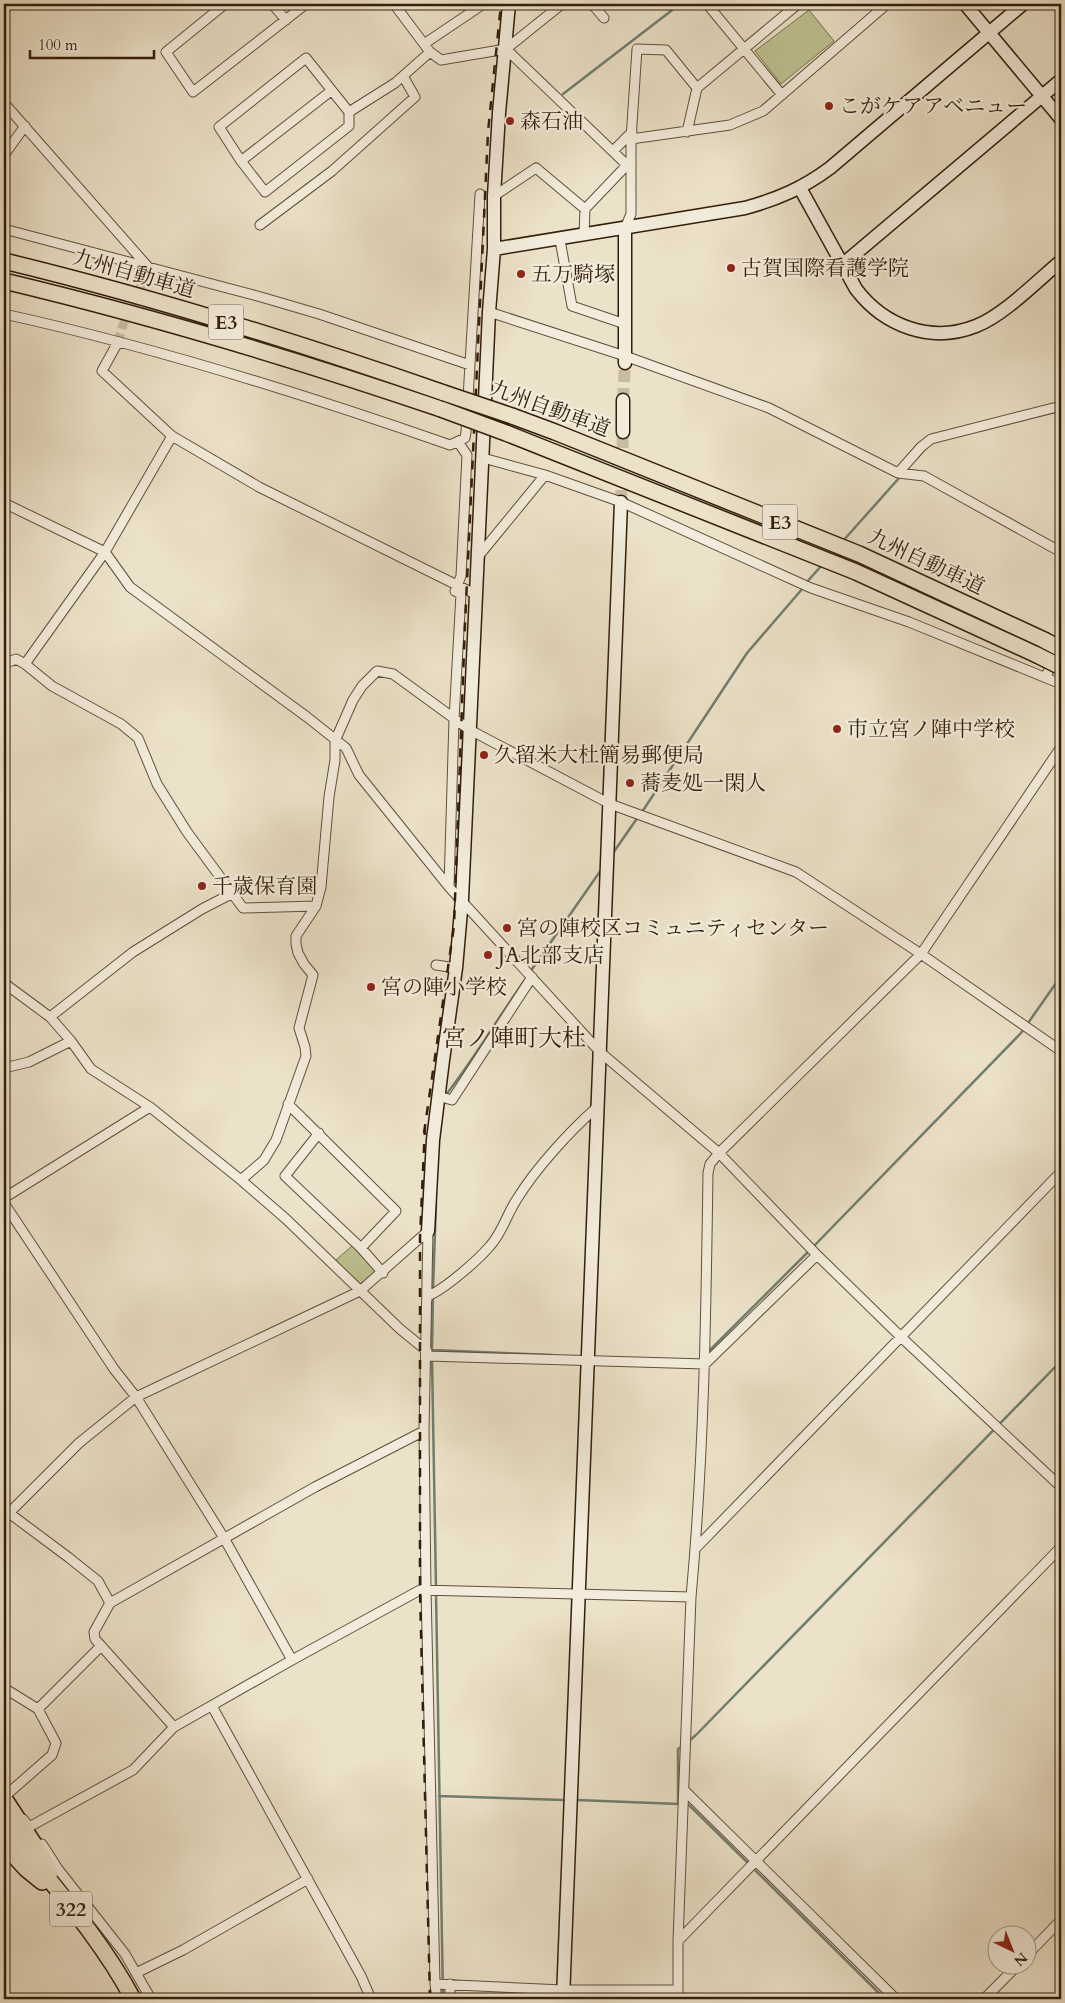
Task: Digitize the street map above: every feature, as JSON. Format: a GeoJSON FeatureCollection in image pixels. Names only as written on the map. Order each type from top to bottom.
{"type":"FeatureCollection","features":[{"type":"Feature","properties":{"kind":"highway","name":"九州自動車道"},"geometry":{"type":"LineString","coordinates":[[4,261],[69,277],[208,317],[371,367],[512,416],[859,554],[1061,649]]}},
{"type":"Feature","properties":{"kind":"highway","name":"九州自動車道"},"geometry":{"type":"LineString","coordinates":[[4,281],[63,295],[201,334],[365,383],[441,409],[856,572],[1061,667]]}},
{"type":"Feature","properties":{"kind":"highway"},"geometry":{"type":"LineString","coordinates":[[4,1798],[42,1856],[62,1896]]}},
{"type":"Feature","properties":{"kind":"highway","name":"322"},"geometry":{"type":"LineString","coordinates":[[4,1823],[88,1930],[133,1999]]}},
{"type":"Feature","properties":{"kind":"highway"},"geometry":{"type":"LineString","coordinates":[[4,1845],[26,1870],[62,1896]]}},
{"type":"Feature","properties":{"kind":"street"},"geometry":{"type":"LineString","coordinates":[[225,4],[166,52],[193,92],[306,4]]}},
{"type":"Feature","properties":{"kind":"street"},"geometry":{"type":"LineString","coordinates":[[272,4],[286,20]]}},
{"type":"Feature","properties":{"kind":"street"},"geometry":{"type":"LineString","coordinates":[[394,4],[430,52],[441,60],[506,49],[562,4]]}},
{"type":"Feature","properties":{"kind":"street"},"geometry":{"type":"LineString","coordinates":[[436,1999],[424,1431],[428,1231],[432,1149],[456,968],[462,899],[475,594],[489,312],[494,250],[494,196],[509,4]]}},
{"type":"Feature","properties":{"kind":"street"},"geometry":{"type":"LineString","coordinates":[[592,4],[604,18]]}},
{"type":"Feature","properties":{"kind":"street"},"geometry":{"type":"LineString","coordinates":[[707,4],[782,95]]}},
{"type":"Feature","properties":{"kind":"street"},"geometry":{"type":"LineString","coordinates":[[687,132],[697,88],[798,4]]}},
{"type":"Feature","properties":{"kind":"street"},"geometry":{"type":"LineString","coordinates":[[965,4],[1061,119]]}},
{"type":"Feature","properties":{"kind":"street"},"geometry":{"type":"LineString","coordinates":[[494,250],[745,208],[777,199],[800,188],[830,168],[1023,4]]}},
{"type":"Feature","properties":{"kind":"street"},"geometry":{"type":"LineString","coordinates":[[613,151],[631,135],[687,132],[730,125],[763,111],[881,5]]}},
{"type":"Feature","properties":{"kind":"street"},"geometry":{"type":"LineString","coordinates":[[424,44],[479,7]]}},
{"type":"Feature","properties":{"kind":"street"},"geometry":{"type":"LineString","coordinates":[[506,49],[629,167]]}},
{"type":"Feature","properties":{"kind":"street"},"geometry":{"type":"LineString","coordinates":[[625,359],[625,228],[631,214],[629,167],[637,49],[666,50],[697,88]]}},
{"type":"Feature","properties":{"kind":"street"},"geometry":{"type":"LineString","coordinates":[[349,112],[395,83],[430,52]]}},
{"type":"Feature","properties":{"kind":"street"},"geometry":{"type":"LineString","coordinates":[[306,58],[331,91],[349,112],[349,126],[265,192],[241,161],[219,127],[306,58]]}},
{"type":"Feature","properties":{"kind":"street"},"geometry":{"type":"LineString","coordinates":[[260,225],[332,171],[415,97],[404,76]]}},
{"type":"Feature","properties":{"kind":"street"},"geometry":{"type":"LineString","coordinates":[[842,265],[1061,80]]}},
{"type":"Feature","properties":{"kind":"street"},"geometry":{"type":"LineString","coordinates":[[241,161],[331,91]]}},
{"type":"Feature","properties":{"kind":"street"},"geometry":{"type":"LineString","coordinates":[[4,103],[149,268]]}},
{"type":"Feature","properties":{"kind":"street"},"geometry":{"type":"LineString","coordinates":[[4,155],[25,126]]}},
{"type":"Feature","properties":{"kind":"street"},"geometry":{"type":"LineString","coordinates":[[584,235],[585,209],[629,167]]}},
{"type":"Feature","properties":{"kind":"street"},"geometry":{"type":"LineString","coordinates":[[494,196],[536,168],[585,209]]}},
{"type":"Feature","properties":{"kind":"street"},"geometry":{"type":"LineString","coordinates":[[800,188],[842,265],[866,302],[881,315],[909,329],[930,333],[977,326],[1001,312],[1061,261]]}},
{"type":"Feature","properties":{"kind":"street"},"geometry":{"type":"LineString","coordinates":[[4,314],[118,342],[286,390],[450,445],[465,438],[466,432],[480,194]]}},
{"type":"Feature","properties":{"kind":"street"},"geometry":{"type":"LineString","coordinates":[[4,229],[192,278],[319,314],[470,365]]}},
{"type":"Feature","properties":{"kind":"street"},"geometry":{"type":"LineString","coordinates":[[560,240],[572,306],[625,324]]}},
{"type":"Feature","properties":{"kind":"street"},"geometry":{"type":"LineString","coordinates":[[489,312],[769,408],[898,473],[924,476],[1061,552]]}},
{"type":"Feature","properties":{"kind":"street"},"geometry":{"type":"LineString","coordinates":[[118,342],[102,371],[172,436],[259,486],[475,594]]}},
{"type":"Feature","properties":{"kind":"street"},"geometry":{"type":"LineString","coordinates":[[623,400],[623,432]]}},
{"type":"Feature","properties":{"kind":"street"},"geometry":{"type":"LineString","coordinates":[[898,473],[931,439],[1061,406]]}},
{"type":"Feature","properties":{"kind":"street"},"geometry":{"type":"LineString","coordinates":[[25,664],[105,552],[172,436]]}},
{"type":"Feature","properties":{"kind":"street"},"geometry":{"type":"LineString","coordinates":[[450,888],[454,719],[461,594],[455,591],[462,576],[467,456],[458,442]]}},
{"type":"Feature","properties":{"kind":"street"},"geometry":{"type":"LineString","coordinates":[[483,458],[545,475],[621,502],[811,588],[909,622],[1061,684]]}},
{"type":"Feature","properties":{"kind":"street"},"geometry":{"type":"LineString","coordinates":[[477,559],[545,475]]}},
{"type":"Feature","properties":{"kind":"street"},"geometry":{"type":"LineString","coordinates":[[563,1994],[621,502]]}},
{"type":"Feature","properties":{"kind":"street"},"geometry":{"type":"LineString","coordinates":[[4,503],[105,552],[130,587],[307,717],[346,748],[359,775],[450,888],[600,1052],[719,1153],[817,1255],[901,1337],[1061,1487]]}},
{"type":"Feature","properties":{"kind":"street"},"geometry":{"type":"LineString","coordinates":[[1046,677],[1061,638]]}},
{"type":"Feature","properties":{"kind":"street"},"geometry":{"type":"LineString","coordinates":[[4,664],[16,660],[25,664],[52,686],[121,724],[138,738],[157,784],[187,832],[243,908],[316,906]]}},
{"type":"Feature","properties":{"kind":"street"},"geometry":{"type":"LineString","coordinates":[[241,1180],[256,1168],[276,1140],[306,1056],[299,1028],[313,975],[298,953],[296,936],[316,906],[321,887],[328,797],[335,760],[335,741],[353,700],[362,686],[377,671],[393,674],[470,730],[610,804],[796,872],[921,954],[1061,1051]]}},
{"type":"Feature","properties":{"kind":"street"},"geometry":{"type":"LineString","coordinates":[[435,1984],[563,1994],[678,1994],[678,1941],[691,1596],[705,1364],[708,1173],[710,1164],[921,954],[1061,748]]}},
{"type":"Feature","properties":{"kind":"street"},"geometry":{"type":"LineString","coordinates":[[50,1017],[133,952],[202,909],[233,893]]}},
{"type":"Feature","properties":{"kind":"street"},"geometry":{"type":"LineString","coordinates":[[436,965],[456,968]]}},
{"type":"Feature","properties":{"kind":"street"},"geometry":{"type":"LineString","coordinates":[[438,1096],[452,1100],[532,976]]}},
{"type":"Feature","properties":{"kind":"street"},"geometry":{"type":"LineString","coordinates":[[4,982],[50,1017],[71,1041],[90,1069],[150,1107],[241,1180],[286,1219],[427,1353],[588,1361],[705,1364],[817,1255]]}},
{"type":"Feature","properties":{"kind":"street"},"geometry":{"type":"LineString","coordinates":[[4,1068],[29,1062],[71,1041]]}},
{"type":"Feature","properties":{"kind":"street"},"geometry":{"type":"LineString","coordinates":[[288,1104],[396,1211],[361,1248]]}},
{"type":"Feature","properties":{"kind":"street"},"geometry":{"type":"LineString","coordinates":[[4,1198],[150,1107]]}},
{"type":"Feature","properties":{"kind":"street"},"geometry":{"type":"LineString","coordinates":[[428,1296],[440,1291],[490,1246],[526,1186],[576,1126],[598,1107]]}},
{"type":"Feature","properties":{"kind":"street"},"geometry":{"type":"LineString","coordinates":[[319,1133],[286,1176],[361,1248],[383,1273]]}},
{"type":"Feature","properties":{"kind":"street"},"geometry":{"type":"LineString","coordinates":[[695,1548],[1061,1172]]}},
{"type":"Feature","properties":{"kind":"street"},"geometry":{"type":"LineString","coordinates":[[4,1203],[114,1369],[136,1397],[224,1538],[292,1660]]}},
{"type":"Feature","properties":{"kind":"street"},"geometry":{"type":"LineString","coordinates":[[110,1603],[98,1582],[68,1557],[6,1515],[78,1443],[136,1397],[360,1291],[383,1273],[428,1231]]}},
{"type":"Feature","properties":{"kind":"street"},"geometry":{"type":"LineString","coordinates":[[174,1727],[96,1639],[94,1632],[110,1603],[315,1486],[424,1431]]}},
{"type":"Feature","properties":{"kind":"street"},"geometry":{"type":"LineString","coordinates":[[678,1941],[1061,1546]]}},
{"type":"Feature","properties":{"kind":"street"},"geometry":{"type":"LineString","coordinates":[[29,1827],[133,1770],[174,1727],[420,1590],[691,1596]]}},
{"type":"Feature","properties":{"kind":"street"},"geometry":{"type":"LineString","coordinates":[[38,1709],[101,1646]]}},
{"type":"Feature","properties":{"kind":"street"},"geometry":{"type":"LineString","coordinates":[[4,1688],[38,1709],[56,1743],[52,1755],[4,1798],[29,1827],[58,1869],[125,1954],[151,1999]]}},
{"type":"Feature","properties":{"kind":"street"},"geometry":{"type":"LineString","coordinates":[[212,1706],[361,1976],[371,1999]]}},
{"type":"Feature","properties":{"kind":"street"},"geometry":{"type":"LineString","coordinates":[[685,1791],[896,1999]]}},
{"type":"Feature","properties":{"kind":"street"},"geometry":{"type":"LineString","coordinates":[[136,1972],[182,1950],[308,1880]]}},
{"type":"Feature","properties":{"kind":"street"},"geometry":{"type":"LineString","coordinates":[[1038,1944],[1061,1920]]}},
{"type":"Feature","properties":{"kind":"street"},"geometry":{"type":"LineString","coordinates":[[984,1999],[1007,1976]]}},
{"type":"Feature","properties":{"kind":"street"},"geometry":{"type":"LineString","coordinates":[[450,1984],[450,1999]]}},
{"type":"Feature","properties":{"kind":"green space"},"geometry":{"type":"Polygon","coordinates":[[[809,10],[834,41],[781,84],[755,51],[809,10]]]}},
{"type":"Feature","properties":{"kind":"green space"},"geometry":{"type":"Polygon","coordinates":[[[352,1246],[376,1271],[359,1285],[336,1260],[352,1246]]]}},
{"type":"Feature","properties":{"kind":"waterway"},"geometry":{"type":"LineString","coordinates":[[563,94],[680,4]]}},
{"type":"Feature","properties":{"kind":"waterway"},"geometry":{"type":"LineString","coordinates":[[979,431],[1059,411]]}},
{"type":"Feature","properties":{"kind":"waterway"},"geometry":{"type":"LineString","coordinates":[[917,458],[925,449]]}},
{"type":"Feature","properties":{"kind":"waterway"},"geometry":{"type":"LineString","coordinates":[[842,542],[900,477]]}},
{"type":"Feature","properties":{"kind":"waterway"},"geometry":{"type":"LineString","coordinates":[[806,583],[822,565]]}},
{"type":"Feature","properties":{"kind":"waterway"},"geometry":{"type":"LineString","coordinates":[[642,812],[747,653],[803,588]]}},
{"type":"Feature","properties":{"kind":"waterway"},"geometry":{"type":"LineString","coordinates":[[613,853],[638,817]]}},
{"type":"Feature","properties":{"kind":"waterway"},"geometry":{"type":"LineString","coordinates":[[530,972],[601,870]]}},
{"type":"Feature","properties":{"kind":"waterway"},"geometry":{"type":"LineString","coordinates":[[813,1247],[1021,1033],[1061,976]]}},
{"type":"Feature","properties":{"kind":"waterway"},"geometry":{"type":"LineString","coordinates":[[445,1096],[467,1067],[527,977]]}},
{"type":"Feature","properties":{"kind":"waterway"},"geometry":{"type":"LineString","coordinates":[[433,1290],[436,1203]]}},
{"type":"Feature","properties":{"kind":"waterway"},"geometry":{"type":"LineString","coordinates":[[707,1353],[809,1251]]}},
{"type":"Feature","properties":{"kind":"waterway"},"geometry":{"type":"LineString","coordinates":[[433,1295],[432,1350],[552,1355]]}},
{"type":"Feature","properties":{"kind":"waterway"},"geometry":{"type":"LineString","coordinates":[[432,1358],[436,1588]]}},
{"type":"Feature","properties":{"kind":"waterway"},"geometry":{"type":"LineString","coordinates":[[688,1742],[1061,1361]]}},
{"type":"Feature","properties":{"kind":"waterway"},"geometry":{"type":"LineString","coordinates":[[436,1593],[443,1999]]}},
{"type":"Feature","properties":{"kind":"waterway"},"geometry":{"type":"LineString","coordinates":[[678,1803],[678,1749],[684,1745]]}},
{"type":"Feature","properties":{"kind":"waterway"},"geometry":{"type":"LineString","coordinates":[[439,1796],[563,1800]]}},
{"type":"Feature","properties":{"kind":"waterway"},"geometry":{"type":"LineString","coordinates":[[577,1800],[679,1804]]}},
{"type":"Feature","properties":{"kind":"waterway"},"geometry":{"type":"LineString","coordinates":[[689,1805],[747,1862]]}},
{"type":"Feature","properties":{"kind":"waterway"},"geometry":{"type":"LineString","coordinates":[[753,1868],[885,1999]]}},
{"type":"Feature","properties":{"kind":"tunnel"},"geometry":{"type":"LineString","coordinates":[[118,342],[123,325],[149,268]]}},
{"type":"Feature","properties":{"kind":"tunnel"},"geometry":{"type":"LineString","coordinates":[[623,400],[625,363]]}},
{"type":"Feature","properties":{"kind":"tunnel"},"geometry":{"type":"LineString","coordinates":[[621,502],[623,432]]}},
{"type":"Feature","properties":{"kind":"railway"},"geometry":{"type":"LineString","coordinates":[[424,1133],[454,926],[465,624],[488,132],[501,4]]}},
{"type":"Feature","properties":{"kind":"railway"},"geometry":{"type":"LineString","coordinates":[[425,1126],[420,1238],[420,1590],[430,1999]]}},
{"type":"Feature","properties":{"kind":"place","name":"こがケアアベニュー"},"geometry":{"type":"Point","coordinates":[829,106]}},
{"type":"Feature","properties":{"kind":"place","name":"森石油"},"geometry":{"type":"Point","coordinates":[510,121]}},
{"type":"Feature","properties":{"kind":"place","name":"古賀国際看護学院"},"geometry":{"type":"Point","coordinates":[731,268]}},
{"type":"Feature","properties":{"kind":"place","name":"五万騎塚"},"geometry":{"type":"Point","coordinates":[521,274]}},
{"type":"Feature","properties":{"kind":"place","name":"市立宮ノ陣中学校"},"geometry":{"type":"Point","coordinates":[837,729]}},
{"type":"Feature","properties":{"kind":"place","name":"久留米大杜簡易郵便局"},"geometry":{"type":"Point","coordinates":[484,755]}},
{"type":"Feature","properties":{"kind":"place","name":"蕎麦処一閑人"},"geometry":{"type":"Point","coordinates":[630,783]}},
{"type":"Feature","properties":{"kind":"place","name":"千歳保育園"},"geometry":{"type":"Point","coordinates":[202,886]}},
{"type":"Feature","properties":{"kind":"place","name":"宮の陣校区コミュニティセンター"},"geometry":{"type":"Point","coordinates":[507,928]}},
{"type":"Feature","properties":{"kind":"place","name":"JA北部支店"},"geometry":{"type":"Point","coordinates":[488,955]}},
{"type":"Feature","properties":{"kind":"place","name":"宮の陣小学校"},"geometry":{"type":"Point","coordinates":[371,987]}},
{"type":"Feature","properties":{"kind":"district","name":"宮ノ陣町大杜"},"geometry":{"type":"Point","coordinates":[514,1038]}}]}
